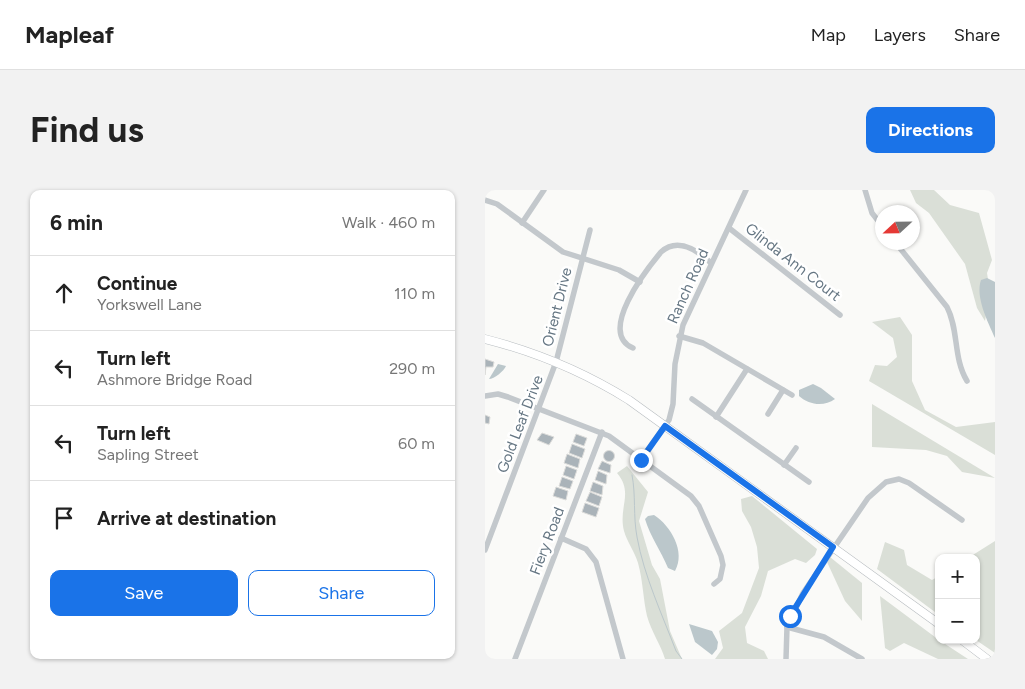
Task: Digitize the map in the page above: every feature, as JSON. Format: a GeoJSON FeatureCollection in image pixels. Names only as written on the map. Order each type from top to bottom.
{"type":"FeatureCollection","features":[{"type":"Feature","properties":{"kind":"main road"},"geometry":{"type":"LineString","coordinates":[[485,339],[556,362],[614,391],[935,621]]}},
{"type":"Feature","properties":{"kind":"main road"},"geometry":{"type":"LineString","coordinates":[[966,644],[987,659]]}},
{"type":"Feature","properties":{"kind":"street"},"geometry":{"type":"LineString","coordinates":[[522,223],[544,190]]}},
{"type":"Feature","properties":{"kind":"street","name":"Ranch Road"},"geometry":{"type":"LineString","coordinates":[[641,460],[665,426],[673,404],[679,336],[746,190]]}},
{"type":"Feature","properties":{"kind":"street"},"geometry":{"type":"LineString","coordinates":[[865,190],[871,213],[875,218]]}},
{"type":"Feature","properties":{"kind":"street"},"geometry":{"type":"LineString","coordinates":[[485,200],[497,204],[557,248],[619,270],[640,282]]}},
{"type":"Feature","properties":{"kind":"street","name":"Glinda Ann Court"},"geometry":{"type":"LineString","coordinates":[[729,228],[840,315]]}},
{"type":"Feature","properties":{"kind":"street","name":"Orient Drive"},"geometry":{"type":"LineString","coordinates":[[556,362],[589,230]]}},
{"type":"Feature","properties":{"kind":"street"},"geometry":{"type":"LineString","coordinates":[[633,348],[621,338],[618,324],[640,282],[661,252],[670,246],[688,247],[711,263]]}},
{"type":"Feature","properties":{"kind":"street"},"geometry":{"type":"LineString","coordinates":[[901,250],[947,307],[952,318],[959,365],[967,381]]}},
{"type":"Feature","properties":{"kind":"street"},"geometry":{"type":"LineString","coordinates":[[679,336],[703,343],[792,395]]}},
{"type":"Feature","properties":{"kind":"street","name":"Gold Leaf Drive"},"geometry":{"type":"LineString","coordinates":[[485,550],[556,362]]}},
{"type":"Feature","properties":{"kind":"street"},"geometry":{"type":"LineString","coordinates":[[717,417],[747,369]]}},
{"type":"Feature","properties":{"kind":"street"},"geometry":{"type":"LineString","coordinates":[[768,414],[783,390]]}},
{"type":"Feature","properties":{"kind":"street"},"geometry":{"type":"LineString","coordinates":[[485,396],[503,395],[601,432],[691,496],[699,506],[723,565],[720,579],[714,584]]}},
{"type":"Feature","properties":{"kind":"street"},"geometry":{"type":"LineString","coordinates":[[692,399],[809,482]]}},
{"type":"Feature","properties":{"kind":"street","name":"Fiery Road"},"geometry":{"type":"LineString","coordinates":[[515,659],[601,432]]}},
{"type":"Feature","properties":{"kind":"street"},"geometry":{"type":"LineString","coordinates":[[784,465],[796,448]]}},
{"type":"Feature","properties":{"kind":"street"},"geometry":{"type":"LineString","coordinates":[[786,659],[787,627],[803,593],[833,547],[874,491],[886,482],[899,479],[932,498],[962,520]]}},
{"type":"Feature","properties":{"kind":"street"},"geometry":{"type":"LineString","coordinates":[[561,538],[586,549],[596,562],[623,659]]}},
{"type":"Feature","properties":{"kind":"street"},"geometry":{"type":"LineString","coordinates":[[787,627],[824,637],[862,659]]}},
{"type":"Feature","properties":{"kind":"shaded area"},"geometry":{"type":"Polygon","coordinates":[[[910,190],[934,190],[950,205],[979,213],[992,260],[987,273],[990,292],[985,321],[977,308],[965,264],[929,213],[916,203],[910,190]]]}},
{"type":"Feature","properties":{"kind":"shaded area"},"geometry":{"type":"Polygon","coordinates":[[[987,278],[995,282],[995,338],[981,302],[981,280],[987,278]]]}},
{"type":"Feature","properties":{"kind":"shaded area"},"geometry":{"type":"Polygon","coordinates":[[[900,317],[912,335],[912,381],[925,410],[956,427],[995,422],[995,455],[869,381],[875,365],[887,366],[897,357],[893,338],[872,322],[900,317]]]}},
{"type":"Feature","properties":{"kind":"shaded area"},"geometry":{"type":"Polygon","coordinates":[[[498,364],[506,366],[499,374],[489,379],[498,364]]]}},
{"type":"Feature","properties":{"kind":"shaded area"},"geometry":{"type":"Polygon","coordinates":[[[813,384],[835,399],[831,402],[817,404],[799,396],[799,390],[813,384]]]}},
{"type":"Feature","properties":{"kind":"shaded area"},"geometry":{"type":"Polygon","coordinates":[[[872,404],[995,478],[962,472],[947,456],[926,450],[872,447],[872,404]]]}},
{"type":"Feature","properties":{"kind":"shaded area"},"geometry":{"type":"Polygon","coordinates":[[[627,466],[648,492],[639,521],[652,565],[660,579],[670,631],[682,659],[665,659],[647,616],[638,563],[624,531],[625,494],[622,480],[617,473],[627,466]]]}},
{"type":"Feature","properties":{"kind":"shaded area"},"geometry":{"type":"Polygon","coordinates":[[[752,496],[817,549],[815,555],[806,563],[795,559],[768,571],[761,596],[745,627],[747,643],[764,651],[768,659],[715,659],[723,648],[719,631],[742,613],[759,568],[757,547],[751,527],[742,511],[741,499],[752,496]]]}},
{"type":"Feature","properties":{"kind":"shaded area"},"geometry":{"type":"Polygon","coordinates":[[[654,515],[666,526],[678,548],[678,564],[675,571],[668,568],[647,525],[645,519],[648,516],[654,515]]]}},
{"type":"Feature","properties":{"kind":"shaded area"},"geometry":{"type":"Polygon","coordinates":[[[995,541],[995,653],[980,643],[980,554],[974,554],[995,541]]]}},
{"type":"Feature","properties":{"kind":"shaded area"},"geometry":{"type":"Polygon","coordinates":[[[885,542],[904,550],[907,565],[932,580],[935,578],[935,612],[877,569],[885,542]]]}},
{"type":"Feature","properties":{"kind":"shaded area"},"geometry":{"type":"Polygon","coordinates":[[[830,557],[862,583],[862,621],[845,601],[827,562],[830,557]]]}},
{"type":"Feature","properties":{"kind":"shaded area"},"geometry":{"type":"Polygon","coordinates":[[[880,596],[935,637],[935,644],[945,644],[968,659],[938,659],[904,643],[890,651],[885,648],[880,596]]]}},
{"type":"Feature","properties":{"kind":"shaded area"},"geometry":{"type":"Polygon","coordinates":[[[689,624],[712,631],[718,642],[717,649],[712,655],[695,642],[689,624]]]}},
{"type":"Feature","properties":{"kind":"building"},"geometry":{"type":"Polygon","coordinates":[[[485,359],[494,362],[493,367],[486,367],[485,375],[485,359]]]}},
{"type":"Feature","properties":{"kind":"building"},"geometry":{"type":"Polygon","coordinates":[[[485,415],[490,417],[489,424],[485,423],[485,415]]]}},
{"type":"Feature","properties":{"kind":"building"},"geometry":{"type":"Polygon","coordinates":[[[542,433],[554,437],[549,445],[537,440],[542,433]]]}},
{"type":"Feature","properties":{"kind":"building"},"geometry":{"type":"Polygon","coordinates":[[[576,434],[587,438],[584,446],[573,442],[576,434]]]}},
{"type":"Feature","properties":{"kind":"building"},"geometry":{"type":"Polygon","coordinates":[[[572,444],[585,449],[582,458],[569,453],[572,444]]]}},
{"type":"Feature","properties":{"kind":"building"},"geometry":{"type":"Polygon","coordinates":[[[607,451],[611,451],[614,456],[613,460],[607,461],[604,458],[604,454],[607,451]]]}},
{"type":"Feature","properties":{"kind":"building"},"geometry":{"type":"Polygon","coordinates":[[[567,454],[580,459],[578,468],[564,463],[567,454]]]}},
{"type":"Feature","properties":{"kind":"building"},"geometry":{"type":"Polygon","coordinates":[[[602,461],[611,465],[610,473],[598,469],[602,461]]]}},
{"type":"Feature","properties":{"kind":"building"},"geometry":{"type":"Polygon","coordinates":[[[566,466],[577,470],[574,479],[563,475],[566,466]]]}},
{"type":"Feature","properties":{"kind":"building"},"geometry":{"type":"Polygon","coordinates":[[[598,471],[607,475],[606,484],[595,480],[598,471]]]}},
{"type":"Feature","properties":{"kind":"building"},"geometry":{"type":"Polygon","coordinates":[[[562,477],[573,481],[570,489],[559,486],[562,477]]]}},
{"type":"Feature","properties":{"kind":"building"},"geometry":{"type":"Polygon","coordinates":[[[593,482],[603,486],[602,495],[590,491],[593,482]]]}},
{"type":"Feature","properties":{"kind":"building"},"geometry":{"type":"Polygon","coordinates":[[[556,487],[568,491],[566,500],[553,496],[556,487]]]}},
{"type":"Feature","properties":{"kind":"building"},"geometry":{"type":"Polygon","coordinates":[[[590,492],[602,497],[599,506],[586,501],[590,492]]]}},
{"type":"Feature","properties":{"kind":"building"},"geometry":{"type":"Polygon","coordinates":[[[585,503],[599,508],[596,517],[582,512],[585,503]]]}},
{"type":"Feature","properties":{"kind":"waterway"},"geometry":{"type":"LineString","coordinates":[[632,475],[636,529],[640,552],[659,609],[676,651],[682,659]]}},
{"type":"Feature","properties":{"kind":"route"},"geometry":{"type":"LineString","coordinates":[[641,460],[665,426],[833,547],[790,616]]}}]}
